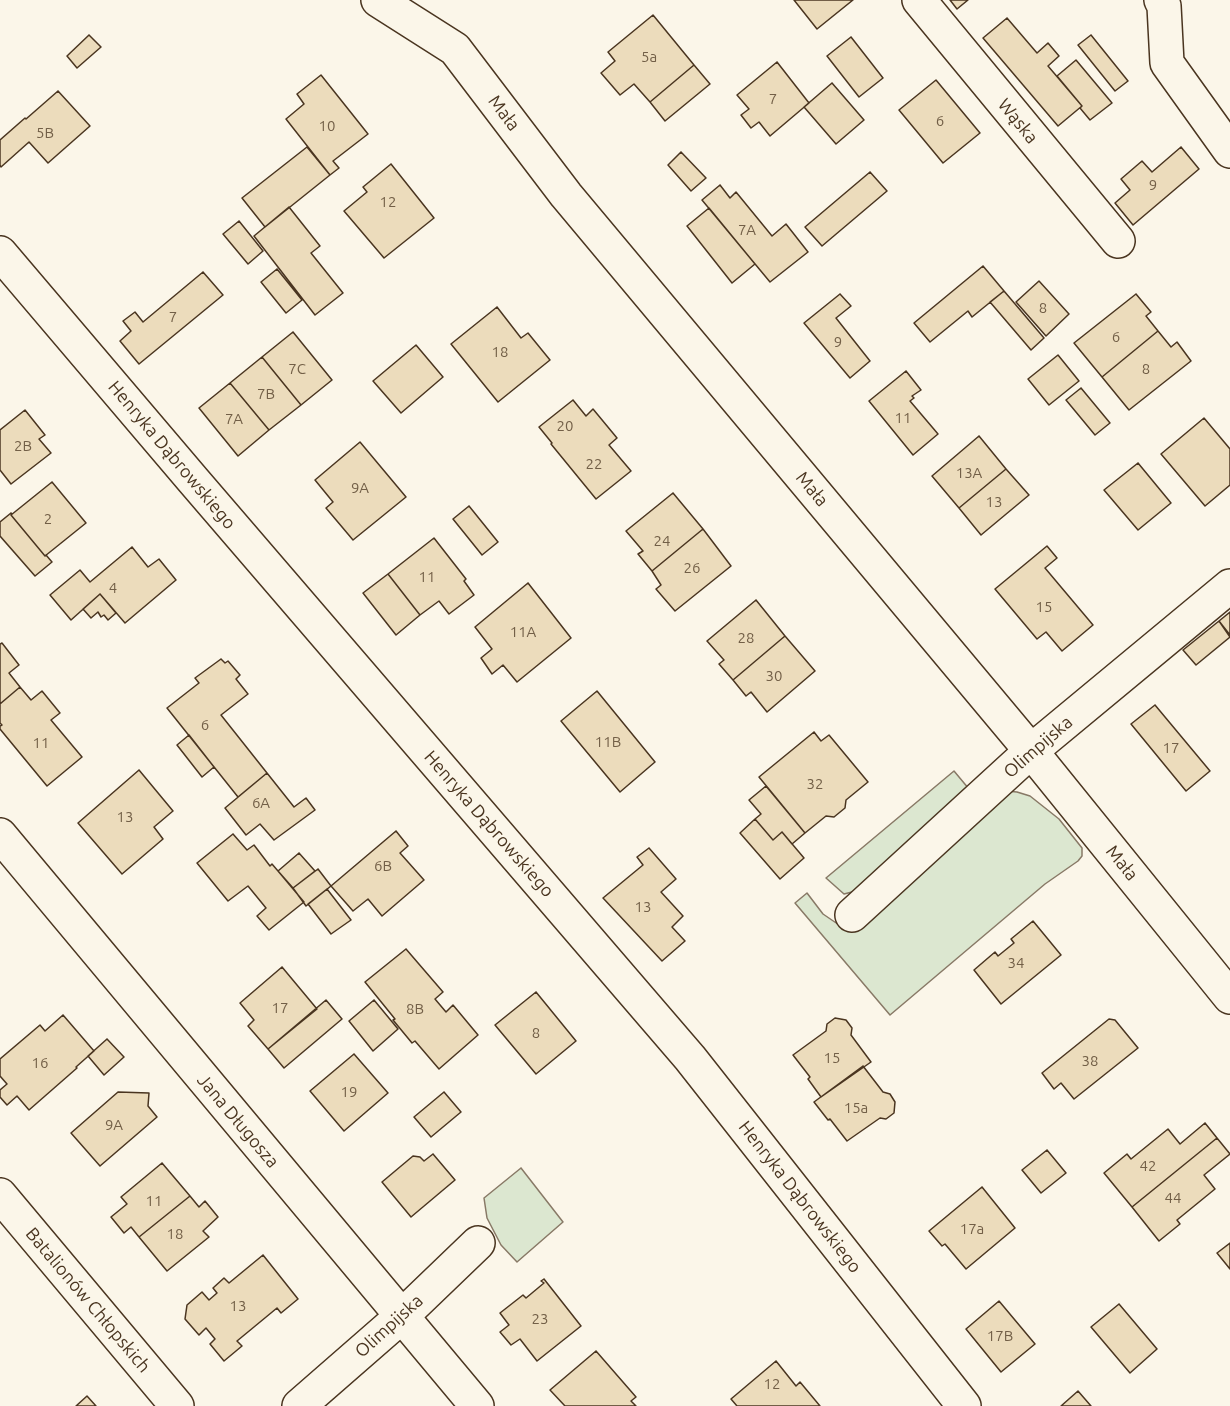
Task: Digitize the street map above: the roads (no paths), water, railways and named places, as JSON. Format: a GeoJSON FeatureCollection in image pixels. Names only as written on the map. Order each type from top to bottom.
{"type":"FeatureCollection","features":[{"type":"Feature","properties":{"kind":"street","name":"Mała"},"geometry":{"type":"LineString","coordinates":[[378,0],[455,50],[566,195],[1031,752],[1230,997]]}},
{"type":"Feature","properties":{"kind":"street","name":"Wąska"},"geometry":{"type":"LineString","coordinates":[[919,0],[1118,241]]}},
{"type":"Feature","properties":{"kind":"street"},"geometry":{"type":"LineString","coordinates":[[1165,2],[1167,63],[1230,151]]}},
{"type":"Feature","properties":{"kind":"street","name":"Henryka Dąbrowskiego"},"geometry":{"type":"LineString","coordinates":[[0,253],[690,1058],[964,1406]]}},
{"type":"Feature","properties":{"kind":"street","name":"Olimpijska"},"geometry":{"type":"LineString","coordinates":[[852,915],[1031,752],[1230,586]]}},
{"type":"Feature","properties":{"kind":"street","name":"Jana Długosza"},"geometry":{"type":"LineString","coordinates":[[0,835],[477,1406]]}},
{"type":"Feature","properties":{"kind":"street","name":"Batalionów Chłopskich"},"geometry":{"type":"LineString","coordinates":[[0,1195],[177,1406]]}},
{"type":"Feature","properties":{"kind":"street","name":"Olimpijska"},"geometry":{"type":"LineString","coordinates":[[299,1406],[401,1317],[478,1243]]}}]}
